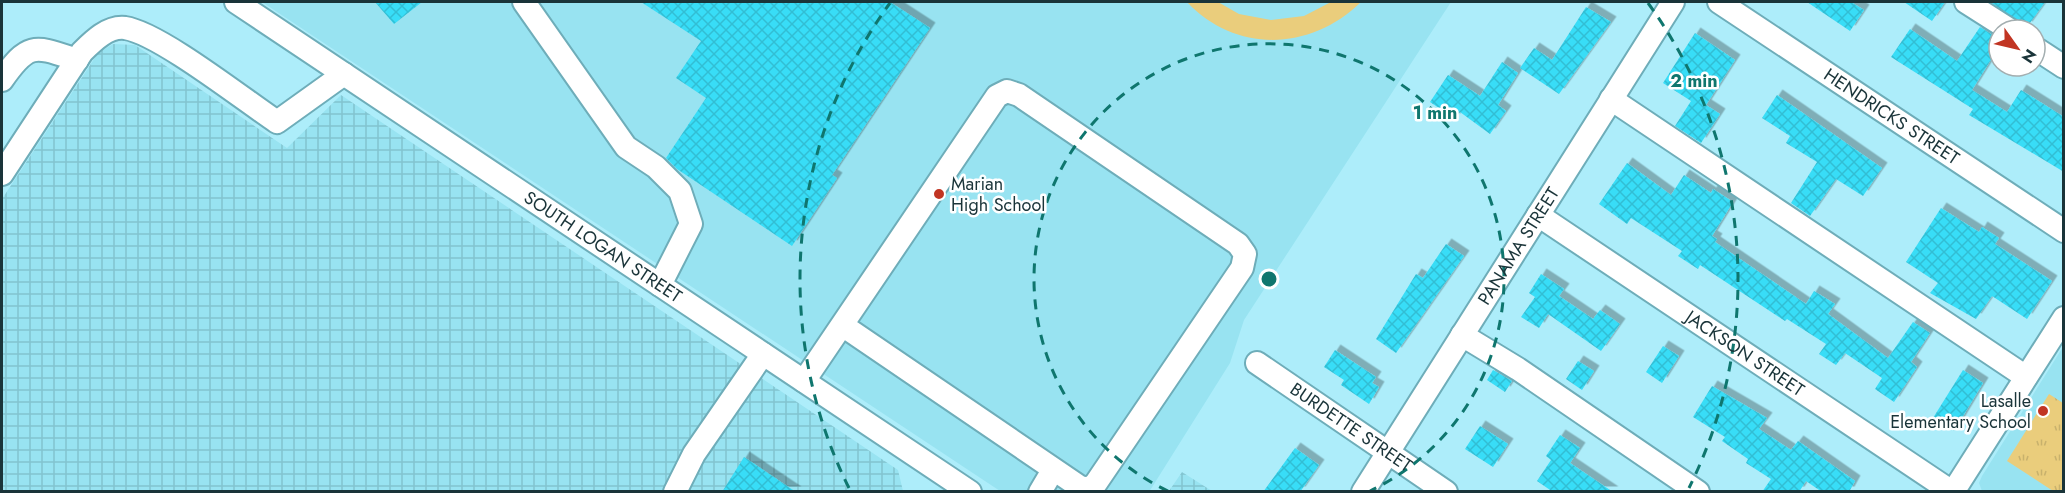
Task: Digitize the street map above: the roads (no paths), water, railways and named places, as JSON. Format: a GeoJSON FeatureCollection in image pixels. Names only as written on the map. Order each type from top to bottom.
{"type":"FeatureCollection","features":[{"type":"Feature","properties":{"kind":"street","name":"SOUTH LOGAN STREET"},"geometry":{"type":"LineString","coordinates":[[236,2],[804,381],[960,489]]}},
{"type":"Feature","properties":{"kind":"street"},"geometry":{"type":"LineString","coordinates":[[524,2],[626,147],[656,167],[681,190],[691,224],[660,285]]}},
{"type":"Feature","properties":{"kind":"street","name":"PANAMA STREET"},"geometry":{"type":"LineString","coordinates":[[1363,492],[1673,2]]}},
{"type":"Feature","properties":{"kind":"street","name":"HENDRICKS STREET"},"geometry":{"type":"LineString","coordinates":[[1719,2],[2064,231]]}},
{"type":"Feature","properties":{"kind":"street"},"geometry":{"type":"LineString","coordinates":[[1966,2],[1991,18]]}},
{"type":"Feature","properties":{"kind":"street"},"geometry":{"type":"LineString","coordinates":[[2,174],[77,60],[99,35],[123,28],[148,35],[277,122],[344,74]]}},
{"type":"Feature","properties":{"kind":"street"},"geometry":{"type":"LineString","coordinates":[[2,80],[25,52],[41,48],[77,60]]}},
{"type":"Feature","properties":{"kind":"street"},"geometry":{"type":"LineString","coordinates":[[2047,56],[2064,67]]}},
{"type":"Feature","properties":{"kind":"street"},"geometry":{"type":"LineString","coordinates":[[804,381],[997,96],[1008,91],[1019,95],[1238,244],[1245,254],[1242,268],[1096,483],[1089,489],[1080,488],[842,325]]}},
{"type":"Feature","properties":{"kind":"street"},"geometry":{"type":"LineString","coordinates":[[1611,99],[2026,377]]}},
{"type":"Feature","properties":{"kind":"street","name":"JACKSON STREET"},"geometry":{"type":"LineString","coordinates":[[1538,215],[1953,492]]}},
{"type":"Feature","properties":{"kind":"street"},"geometry":{"type":"LineString","coordinates":[[1953,492],[2064,318]]}},
{"type":"Feature","properties":{"kind":"street"},"geometry":{"type":"LineString","coordinates":[[1462,335],[1518,369],[1698,492]]}},
{"type":"Feature","properties":{"kind":"street"},"geometry":{"type":"LineString","coordinates":[[675,492],[694,454],[763,354]]}},
{"type":"Feature","properties":{"kind":"street","name":"BURDETTE STREET"},"geometry":{"type":"LineString","coordinates":[[1257,363],[1446,492]]}},
{"type":"Feature","properties":{"kind":"street"},"geometry":{"type":"LineString","coordinates":[[1040,492],[1053,470]]}},
{"type":"Feature","properties":{"kind":"place","name":"Marian High School"},"geometry":{"type":"Point","coordinates":[939,194]}},
{"type":"Feature","properties":{"kind":"place","name":"Lasalle Elementary School"},"geometry":{"type":"Point","coordinates":[2043,411]}}]}
